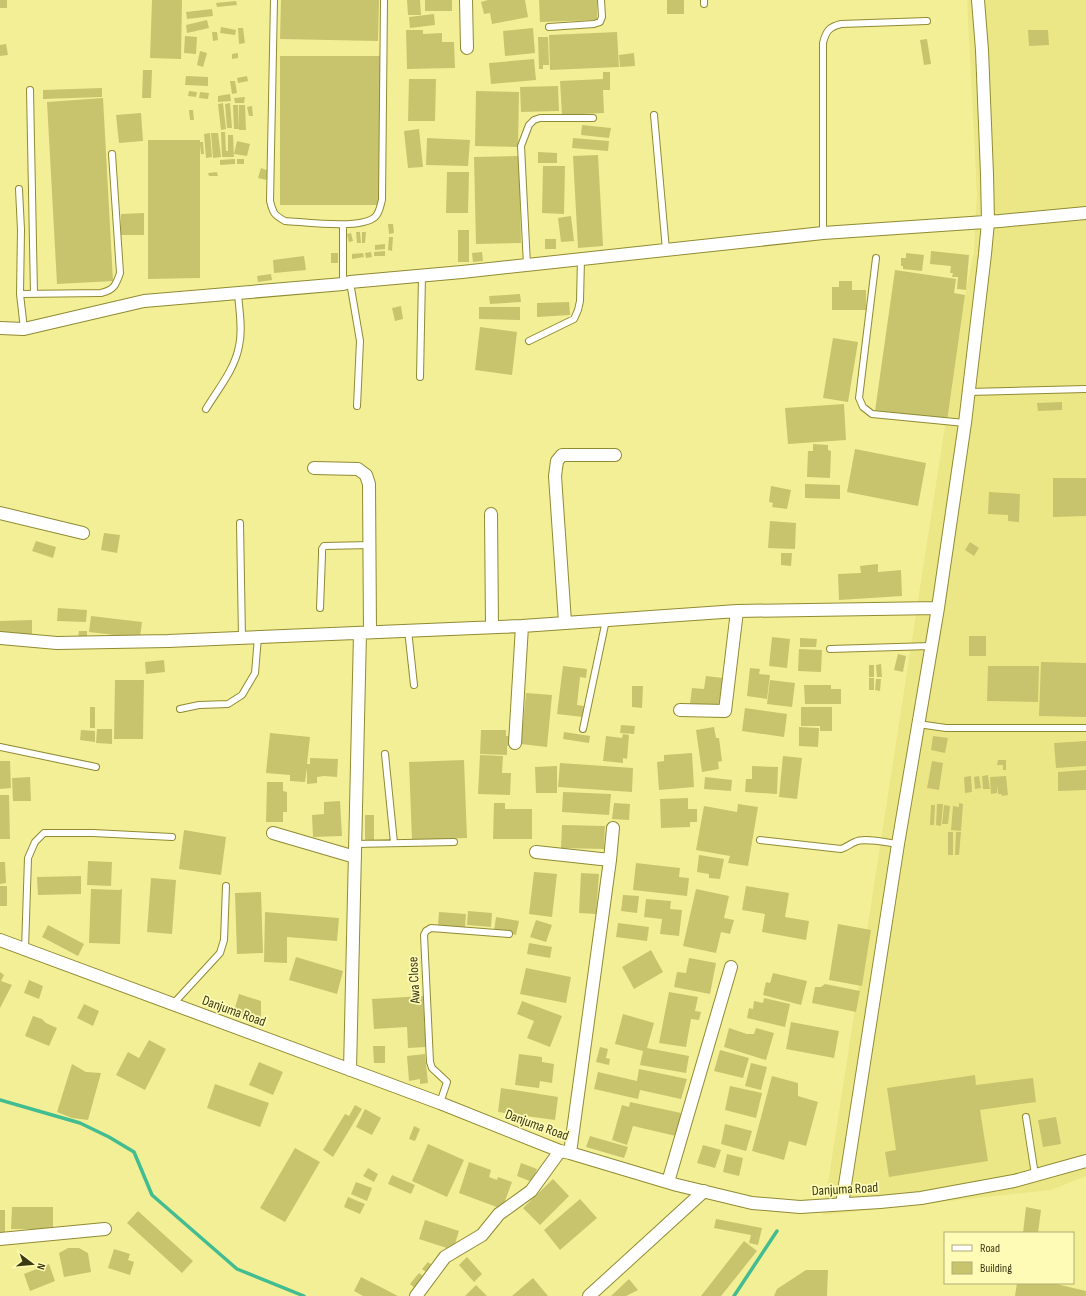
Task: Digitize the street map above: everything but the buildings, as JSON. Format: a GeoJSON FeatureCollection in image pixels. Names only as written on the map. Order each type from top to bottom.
{"type":"FeatureCollection","features":[{"type":"Feature","properties":{"kind":"street"},"geometry":{"type":"LineString","coordinates":[[466,0],[466,48]]}},
{"type":"Feature","properties":{"kind":"street"},"geometry":{"type":"LineString","coordinates":[[842,1204],[898,844],[938,608],[969,392],[988,222],[983,81],[978,0]]}},
{"type":"Feature","properties":{"kind":"street"},"geometry":{"type":"LineString","coordinates":[[0,328],[24,329],[144,301],[422,276],[823,233],[988,222],[1086,213]]}},
{"type":"Feature","properties":{"kind":"street"},"geometry":{"type":"LineString","coordinates":[[565,622],[555,476],[557,461],[562,455],[615,455]]}},
{"type":"Feature","properties":{"kind":"street"},"geometry":{"type":"LineString","coordinates":[[314,468],[358,469],[366,475],[369,484],[370,544],[355,857],[350,1070]]}},
{"type":"Feature","properties":{"kind":"street"},"geometry":{"type":"LineString","coordinates":[[0,513],[83,533]]}},
{"type":"Feature","properties":{"kind":"street"},"geometry":{"type":"LineString","coordinates":[[490,514],[492,626]]}},
{"type":"Feature","properties":{"kind":"street"},"geometry":{"type":"LineString","coordinates":[[0,638],[57,642],[168,641],[492,626],[522,626],[737,611],[938,608]]}},
{"type":"Feature","properties":{"kind":"street"},"geometry":{"type":"LineString","coordinates":[[680,710],[725,712],[737,611]]}},
{"type":"Feature","properties":{"kind":"street"},"geometry":{"type":"LineString","coordinates":[[515,743],[522,626]]}},
{"type":"Feature","properties":{"kind":"street"},"geometry":{"type":"LineString","coordinates":[[416,1296],[445,1257],[482,1234],[499,1214],[531,1191],[565,1152],[614,828]]}},
{"type":"Feature","properties":{"kind":"street"},"geometry":{"type":"LineString","coordinates":[[273,834],[355,857]]}},
{"type":"Feature","properties":{"kind":"street"},"geometry":{"type":"LineString","coordinates":[[536,852],[610,860]]}},
{"type":"Feature","properties":{"kind":"street","name":"Danjuma Road"},"geometry":{"type":"LineString","coordinates":[[0,940],[440,1103],[565,1152],[668,1182],[752,1203],[800,1207],[921,1198],[1014,1180],[1086,1161]]}},
{"type":"Feature","properties":{"kind":"street"},"geometry":{"type":"LineString","coordinates":[[668,1182],[731,967]]}},
{"type":"Feature","properties":{"kind":"street"},"geometry":{"type":"LineString","coordinates":[[590,1296],[704,1191]]}},
{"type":"Feature","properties":{"kind":"street"},"geometry":{"type":"LineString","coordinates":[[0,1239],[104,1229]]}},
{"type":"Feature","properties":{"kind":"lane"},"geometry":{"type":"LineString","coordinates":[[274,0],[270,200],[272,211],[277,217],[285,221],[344,225],[374,218],[379,211],[382,200],[384,0]]}},
{"type":"Feature","properties":{"kind":"lane"},"geometry":{"type":"LineString","coordinates":[[549,26],[594,24],[600,22],[602,17],[601,0]]}},
{"type":"Feature","properties":{"kind":"lane"},"geometry":{"type":"LineString","coordinates":[[823,233],[823,43],[825,34],[832,26],[841,24],[927,21]]}},
{"type":"Feature","properties":{"kind":"lane"},"geometry":{"type":"LineString","coordinates":[[30,90],[34,294]]}},
{"type":"Feature","properties":{"kind":"lane"},"geometry":{"type":"LineString","coordinates":[[654,115],[666,250]]}},
{"type":"Feature","properties":{"kind":"lane"},"geometry":{"type":"LineString","coordinates":[[527,265],[521,146],[529,125],[534,120],[540,118],[593,118]]}},
{"type":"Feature","properties":{"kind":"lane"},"geometry":{"type":"LineString","coordinates":[[20,294],[101,293],[111,290],[117,283],[120,273],[112,154]]}},
{"type":"Feature","properties":{"kind":"lane"},"geometry":{"type":"LineString","coordinates":[[19,189],[20,294],[24,329]]}},
{"type":"Feature","properties":{"kind":"lane"},"geometry":{"type":"LineString","coordinates":[[344,225],[346,283],[360,341],[357,406]]}},
{"type":"Feature","properties":{"kind":"lane"},"geometry":{"type":"LineString","coordinates":[[876,258],[859,398],[863,407],[872,414],[965,423]]}},
{"type":"Feature","properties":{"kind":"lane"},"geometry":{"type":"LineString","coordinates":[[528,341],[574,319],[580,301],[581,259]]}},
{"type":"Feature","properties":{"kind":"lane"},"geometry":{"type":"LineString","coordinates":[[420,377],[422,276]]}},
{"type":"Feature","properties":{"kind":"lane"},"geometry":{"type":"LineString","coordinates":[[206,409],[232,366],[239,346],[241,331],[238,293]]}},
{"type":"Feature","properties":{"kind":"lane"},"geometry":{"type":"LineString","coordinates":[[969,392],[1086,389]]}},
{"type":"Feature","properties":{"kind":"lane"},"geometry":{"type":"LineString","coordinates":[[240,523],[242,638]]}},
{"type":"Feature","properties":{"kind":"lane"},"geometry":{"type":"LineString","coordinates":[[320,608],[322,549],[324,546],[370,544]]}},
{"type":"Feature","properties":{"kind":"lane"},"geometry":{"type":"LineString","coordinates":[[583,729],[606,620]]}},
{"type":"Feature","properties":{"kind":"lane"},"geometry":{"type":"LineString","coordinates":[[408,630],[414,685]]}},
{"type":"Feature","properties":{"kind":"lane"},"geometry":{"type":"LineString","coordinates":[[180,709],[199,705],[228,704],[242,696],[255,673],[258,637]]}},
{"type":"Feature","properties":{"kind":"lane"},"geometry":{"type":"LineString","coordinates":[[830,649],[931,646]]}},
{"type":"Feature","properties":{"kind":"lane"},"geometry":{"type":"LineString","coordinates":[[918,724],[946,728],[1086,728]]}},
{"type":"Feature","properties":{"kind":"lane"},"geometry":{"type":"LineString","coordinates":[[0,747],[96,767]]}},
{"type":"Feature","properties":{"kind":"lane"},"geometry":{"type":"LineString","coordinates":[[385,754],[394,843]]}},
{"type":"Feature","properties":{"kind":"lane"},"geometry":{"type":"LineString","coordinates":[[25,949],[28,858],[35,842],[44,833],[93,833],[172,837]]}},
{"type":"Feature","properties":{"kind":"lane"},"geometry":{"type":"LineString","coordinates":[[760,840],[841,850],[862,840],[898,844]]}},
{"type":"Feature","properties":{"kind":"lane"},"geometry":{"type":"LineString","coordinates":[[356,844],[454,842]]}},
{"type":"Feature","properties":{"kind":"lane"},"geometry":{"type":"LineString","coordinates":[[173,1004],[220,953],[224,940],[226,886]]}},
{"type":"Feature","properties":{"kind":"lane","name":"Awa Close"},"geometry":{"type":"LineString","coordinates":[[440,1103],[447,1082],[432,1068],[430,1062],[424,935],[426,930],[430,928],[509,934]]}},
{"type":"Feature","properties":{"kind":"lane"},"geometry":{"type":"LineString","coordinates":[[1026,1117],[1035,1175]]}},
{"type":"Feature","properties":{"kind":"shaded area"},"geometry":{"type":"Polygon","coordinates":[[[967,0],[1086,0],[1086,1176],[1051,1190],[823,1215],[966,290],[974,251],[977,194],[967,0]]]}},
{"type":"Feature","properties":{"kind":"waterway"},"geometry":{"type":"LineString","coordinates":[[0,1100],[80,1123],[109,1137],[134,1152],[152,1195],[237,1269],[304,1296]]}},
{"type":"Feature","properties":{"kind":"waterway"},"geometry":{"type":"LineString","coordinates":[[734,1296],[777,1231]]}}]}
